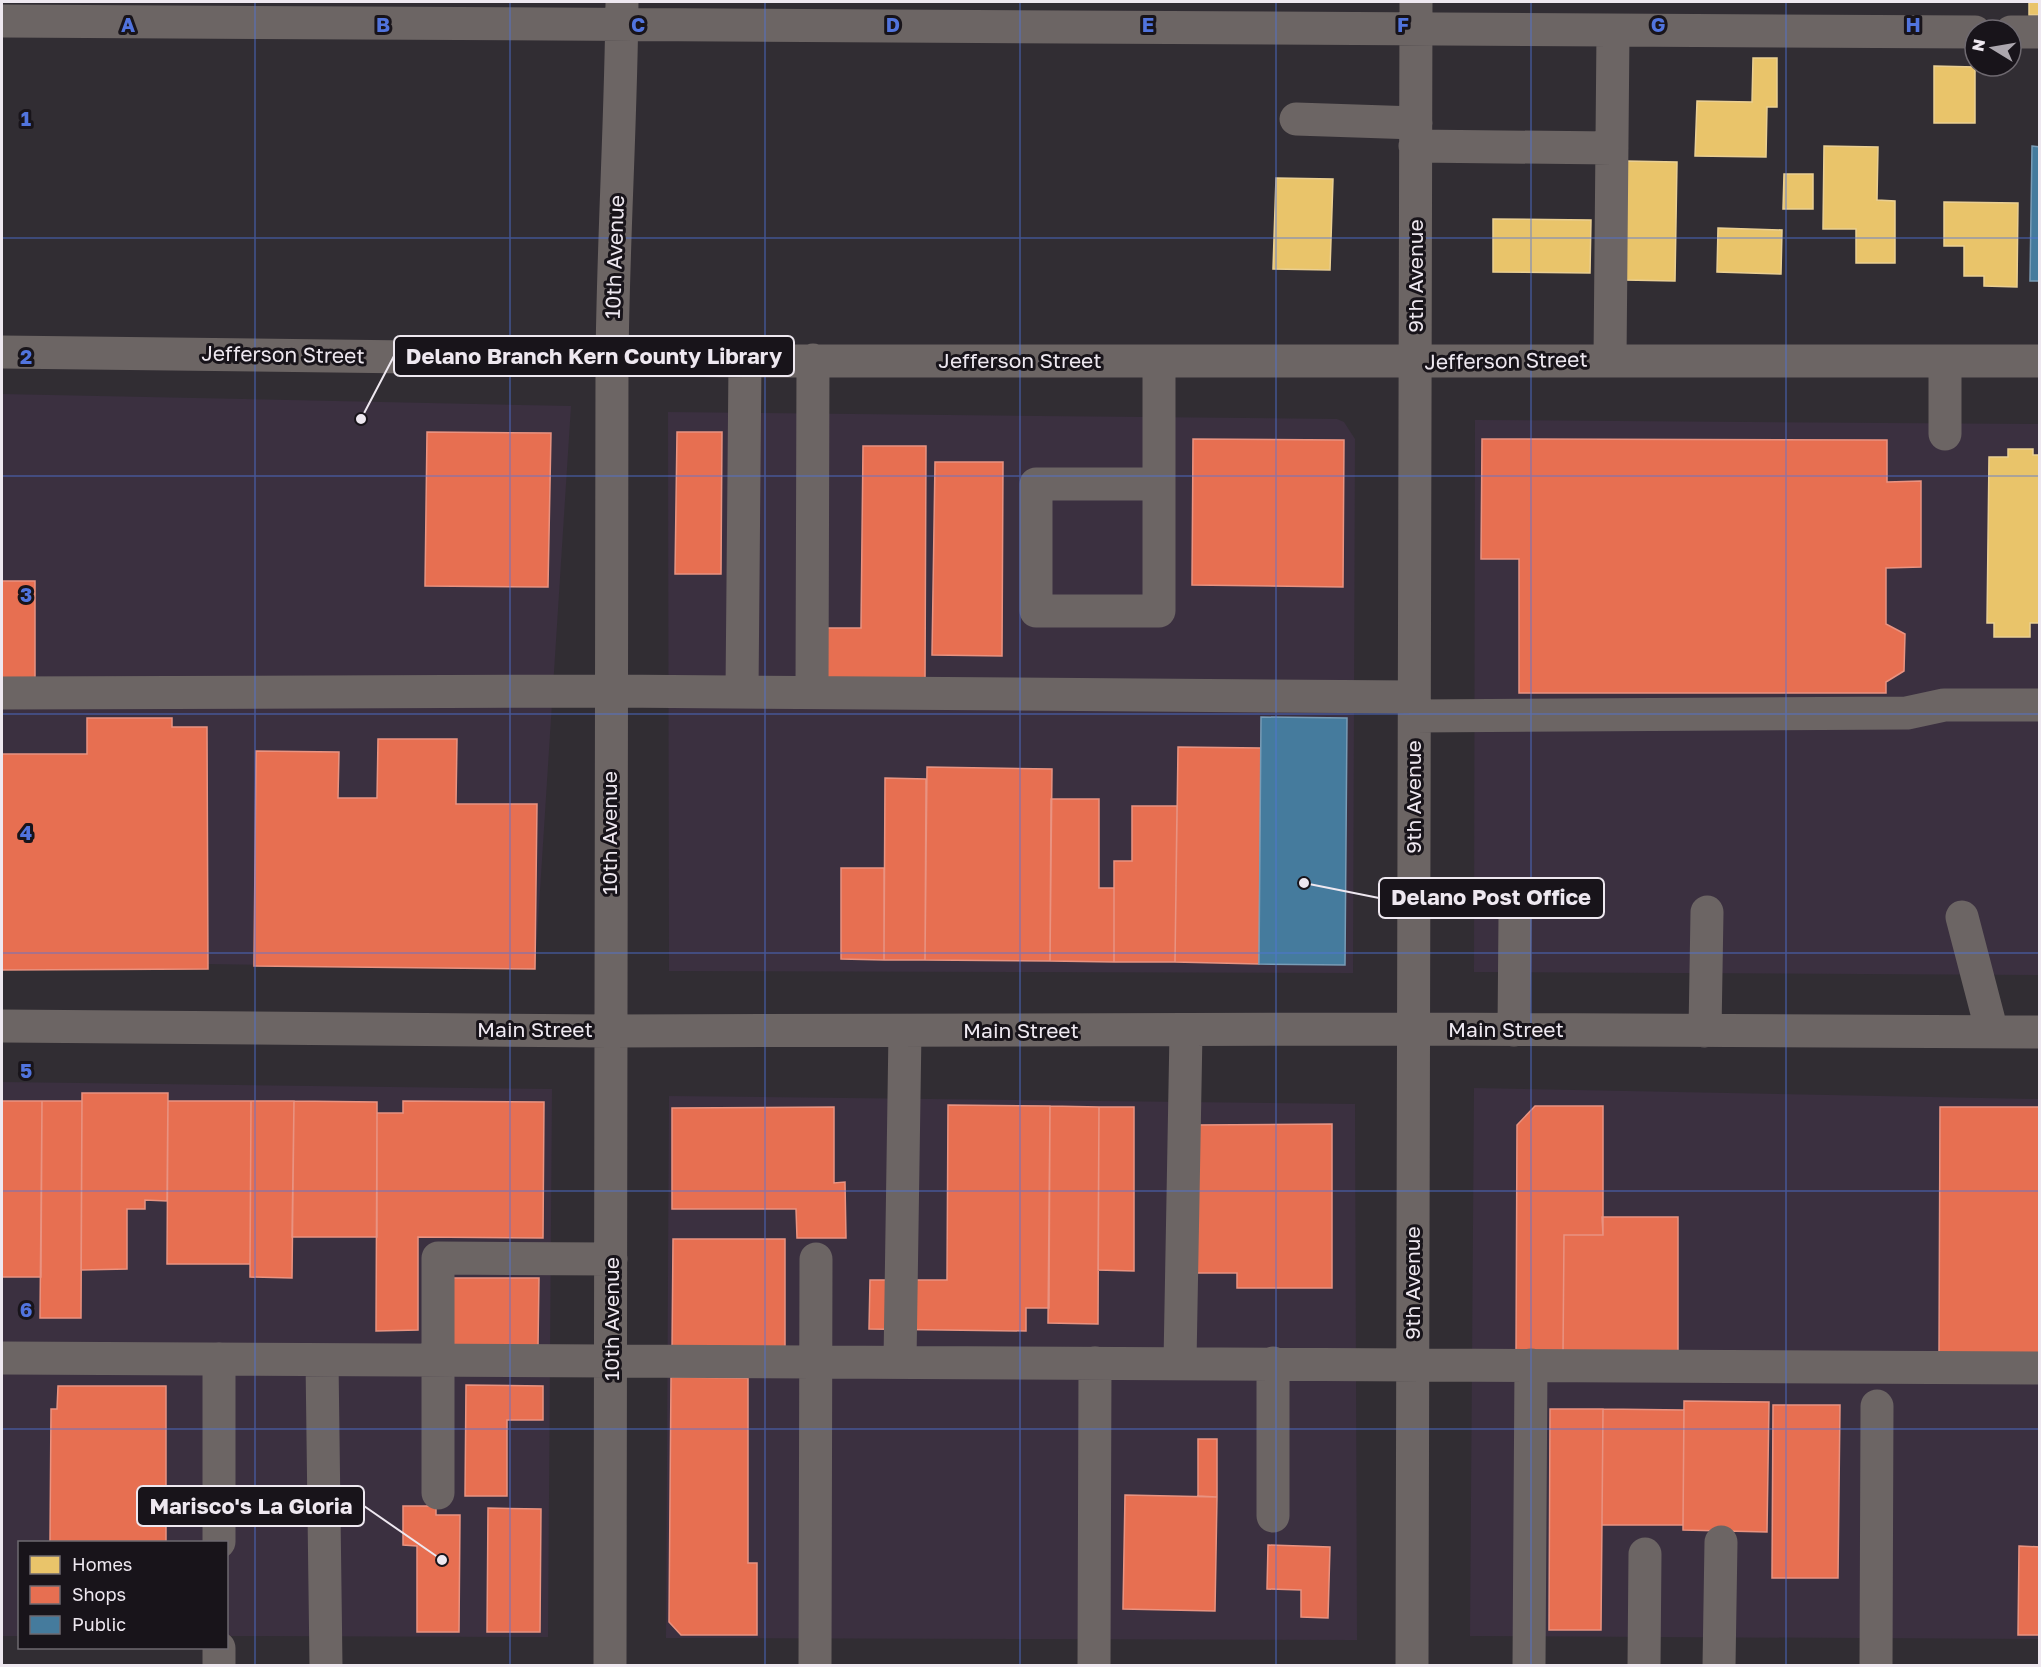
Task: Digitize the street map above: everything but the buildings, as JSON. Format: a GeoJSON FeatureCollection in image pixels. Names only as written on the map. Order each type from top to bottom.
{"type":"FeatureCollection","features":[{"type":"Feature","properties":{"kind":"street"},"geometry":{"type":"LineString","coordinates":[[2,21],[622,13],[1416,16],[1613,31],[1963,32]]}},
{"type":"Feature","properties":{"kind":"street","name":"10th Avenue"},"geometry":{"type":"LineString","coordinates":[[610,1665],[612,1362],[609,1031],[612,358],[622,13]]}},
{"type":"Feature","properties":{"kind":"street","name":"9th Avenue"},"geometry":{"type":"LineString","coordinates":[[1412,1665],[1417,362],[1416,16]]}},
{"type":"Feature","properties":{"kind":"street"},"geometry":{"type":"LineString","coordinates":[[1610,360],[1613,31]]}},
{"type":"Feature","properties":{"kind":"street"},"geometry":{"type":"LineString","coordinates":[[2023,32],[2040,32]]}},
{"type":"Feature","properties":{"kind":"street"},"geometry":{"type":"LineString","coordinates":[[1296,119],[1415,134],[1612,148]]}},
{"type":"Feature","properties":{"kind":"street","name":"Jefferson Street"},"geometry":{"type":"LineString","coordinates":[[2,352],[745,361],[2040,362]]}},
{"type":"Feature","properties":{"kind":"street"},"geometry":{"type":"LineString","coordinates":[[812,692],[813,360]]}},
{"type":"Feature","properties":{"kind":"street"},"geometry":{"type":"LineString","coordinates":[[742,692],[745,361]]}},
{"type":"Feature","properties":{"kind":"street"},"geometry":{"type":"LineString","coordinates":[[1159,361],[1160,484],[1159,611],[1036,611],[1036,484],[1160,484]]}},
{"type":"Feature","properties":{"kind":"street"},"geometry":{"type":"LineString","coordinates":[[1945,362],[1945,434]]}},
{"type":"Feature","properties":{"kind":"street"},"geometry":{"type":"LineString","coordinates":[[2,693],[812,692],[1414,707],[1907,713],[1944,705],[2040,705]]}},
{"type":"Feature","properties":{"kind":"street"},"geometry":{"type":"LineString","coordinates":[[1705,1031],[1707,912]]}},
{"type":"Feature","properties":{"kind":"street"},"geometry":{"type":"LineString","coordinates":[[1514,1030],[1515,916]]}},
{"type":"Feature","properties":{"kind":"street"},"geometry":{"type":"LineString","coordinates":[[1962,917],[1992,1032]]}},
{"type":"Feature","properties":{"kind":"street","name":"Main Street"},"geometry":{"type":"LineString","coordinates":[[2,1026],[609,1031],[1186,1032],[1413,1029],[2040,1032]]}},
{"type":"Feature","properties":{"kind":"street"},"geometry":{"type":"LineString","coordinates":[[900,1361],[904,1031]]}},
{"type":"Feature","properties":{"kind":"street"},"geometry":{"type":"LineString","coordinates":[[1180,1362],[1186,1032]]}},
{"type":"Feature","properties":{"kind":"street"},"geometry":{"type":"LineString","coordinates":[[438,1493],[438,1258],[611,1259]]}},
{"type":"Feature","properties":{"kind":"street"},"geometry":{"type":"LineString","coordinates":[[815,1665],[816,1259]]}},
{"type":"Feature","properties":{"kind":"street"},"geometry":{"type":"LineString","coordinates":[[2,1358],[2040,1368]]}},
{"type":"Feature","properties":{"kind":"street"},"geometry":{"type":"LineString","coordinates":[[219,1359],[219,1541]]}},
{"type":"Feature","properties":{"kind":"street"},"geometry":{"type":"LineString","coordinates":[[322,1360],[326,1665]]}},
{"type":"Feature","properties":{"kind":"street"},"geometry":{"type":"LineString","coordinates":[[1094,1665],[1095,1363]]}},
{"type":"Feature","properties":{"kind":"street"},"geometry":{"type":"LineString","coordinates":[[1273,1363],[1273,1516]]}},
{"type":"Feature","properties":{"kind":"street"},"geometry":{"type":"LineString","coordinates":[[1529,1665],[1531,1365]]}},
{"type":"Feature","properties":{"kind":"street"},"geometry":{"type":"LineString","coordinates":[[1876,1665],[1877,1406]]}},
{"type":"Feature","properties":{"kind":"street"},"geometry":{"type":"LineString","coordinates":[[1719,1665],[1721,1542]]}},
{"type":"Feature","properties":{"kind":"street"},"geometry":{"type":"LineString","coordinates":[[1644,1665],[1645,1554]]}},
{"type":"Feature","properties":{"kind":"street"},"geometry":{"type":"LineString","coordinates":[[219,1649],[219,1665]]}},
{"type":"Feature","properties":{"kind":"shaded area"},"geometry":{"type":"Polygon","coordinates":[[[2,394],[571,406],[535,969],[2,961],[2,394]]]}},
{"type":"Feature","properties":{"kind":"shaded area"},"geometry":{"type":"Polygon","coordinates":[[[668,412],[1337,419],[1344,422],[1355,439],[1353,973],[669,971],[668,412]]]}},
{"type":"Feature","properties":{"kind":"shaded area"},"geometry":{"type":"Polygon","coordinates":[[[1475,420],[2039,424],[2039,975],[1474,972],[1475,420]]]}},
{"type":"Feature","properties":{"kind":"shaded area"},"geometry":{"type":"Polygon","coordinates":[[[2,1082],[552,1089],[548,1637],[228,1636],[228,1541],[18,1541],[18,1636],[2,1636],[2,1082]]]}},
{"type":"Feature","properties":{"kind":"shaded area"},"geometry":{"type":"Polygon","coordinates":[[[1474,1088],[2039,1099],[2039,1639],[1470,1636],[1474,1088]]]}},
{"type":"Feature","properties":{"kind":"shaded area"},"geometry":{"type":"Polygon","coordinates":[[[669,1096],[1355,1104],[1357,1640],[666,1638],[669,1096]]]}},
{"type":"Feature","properties":{"kind":"place","name":"Delano Branch Kern County Library"},"geometry":{"type":"Point","coordinates":[361,419]}},
{"type":"Feature","properties":{"kind":"place","name":"Delano Post Office"},"geometry":{"type":"Point","coordinates":[1304,883]}},
{"type":"Feature","properties":{"kind":"place","name":"Marisco's La Gloria"},"geometry":{"type":"Point","coordinates":[442,1560]}}]}
